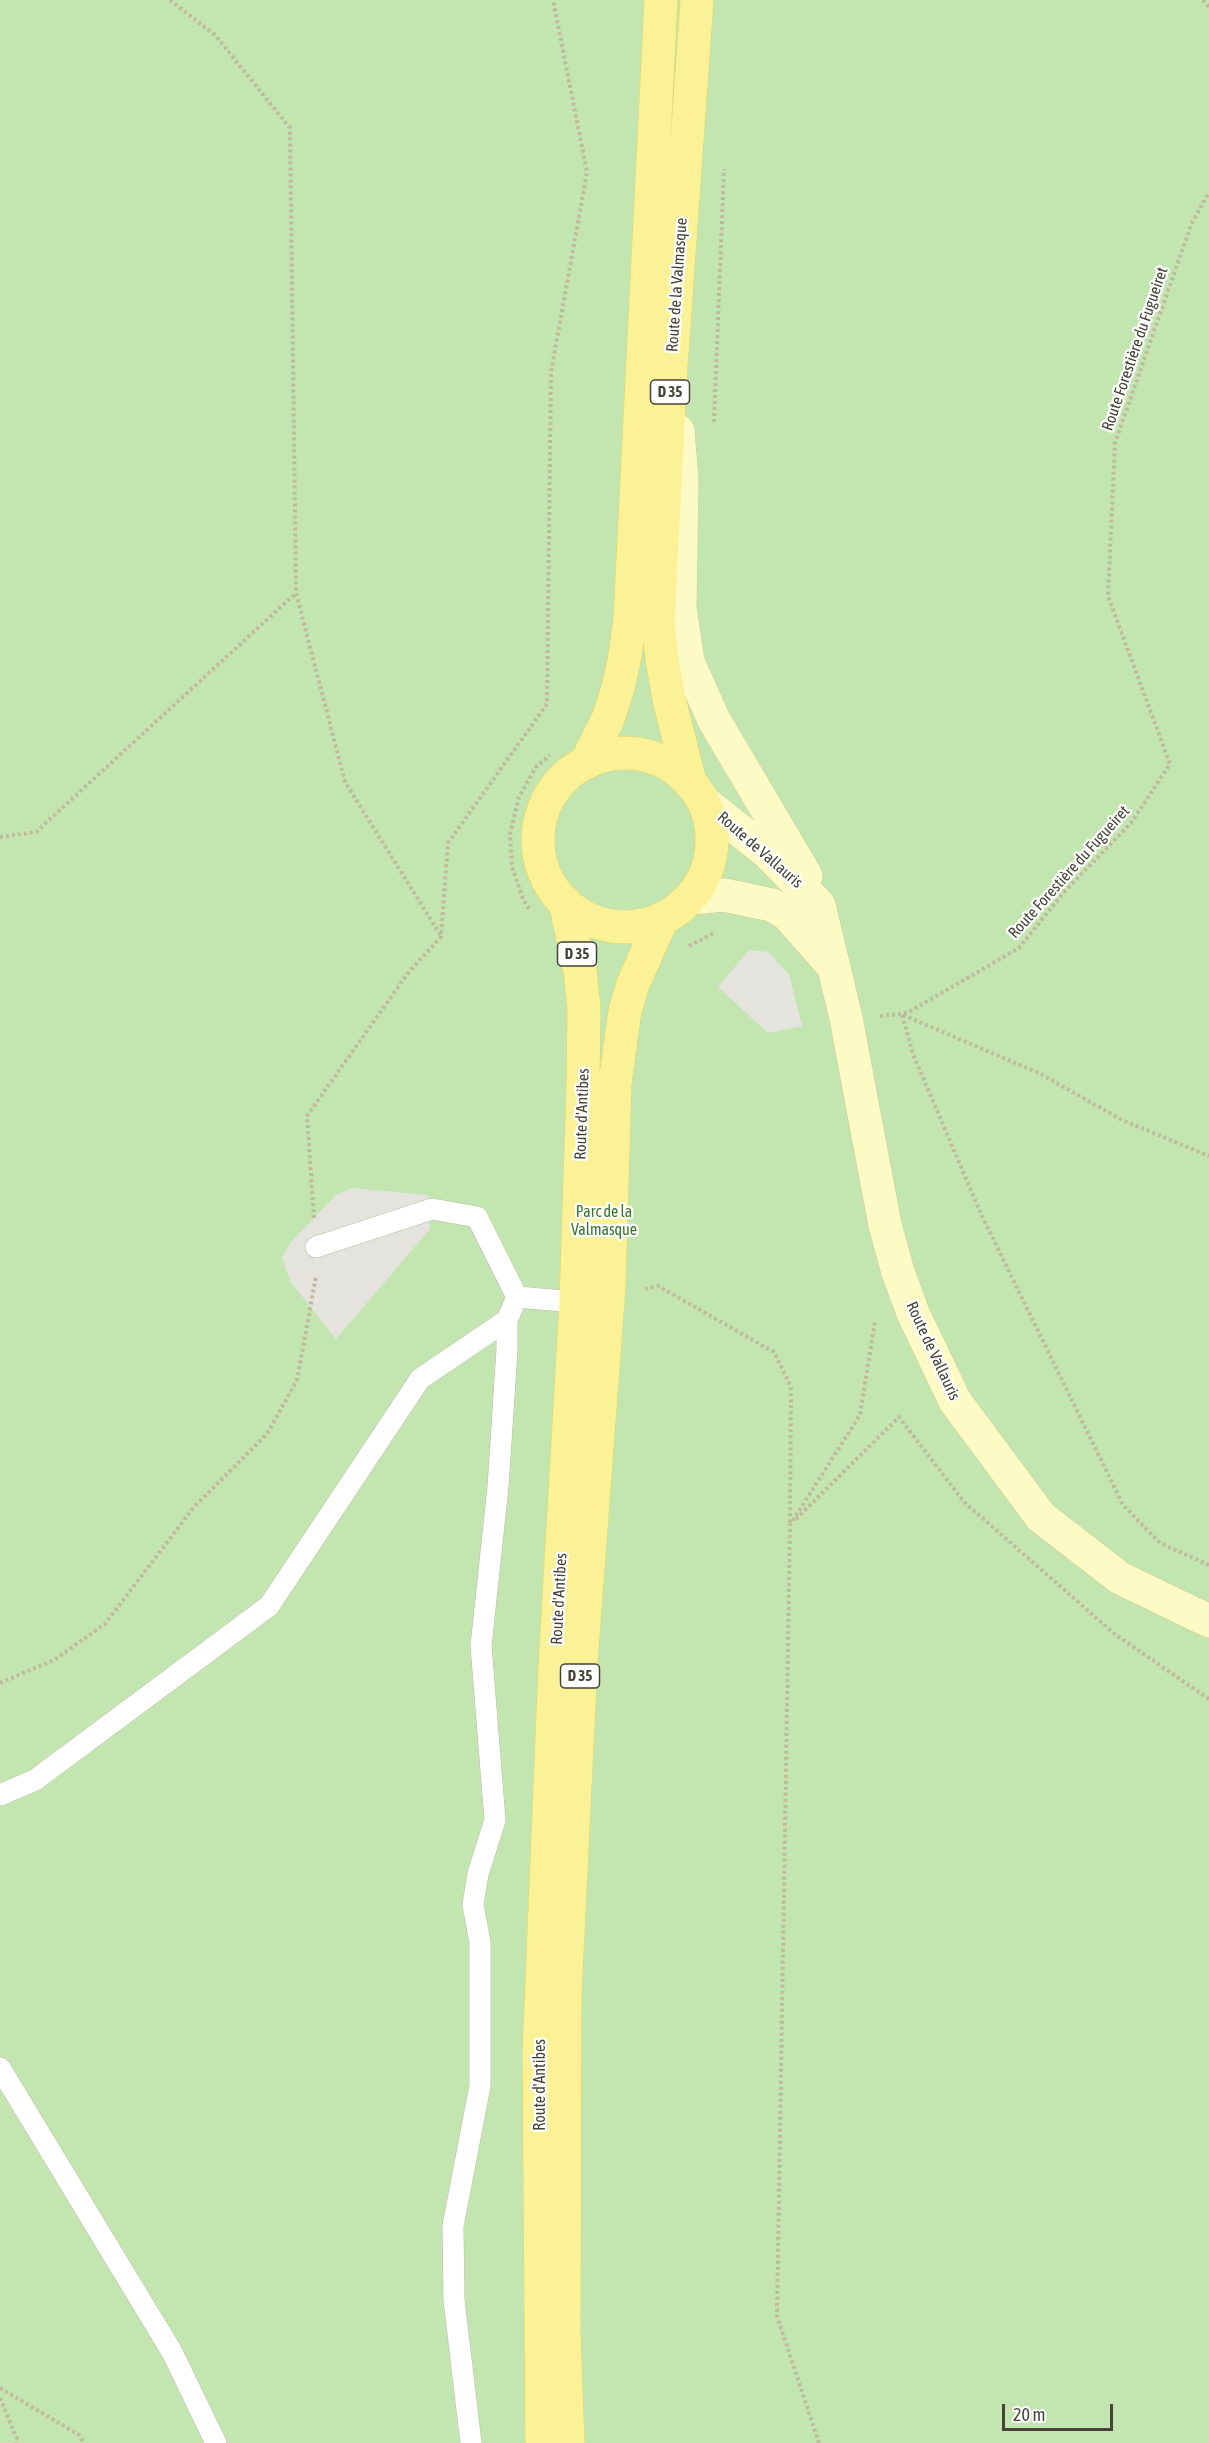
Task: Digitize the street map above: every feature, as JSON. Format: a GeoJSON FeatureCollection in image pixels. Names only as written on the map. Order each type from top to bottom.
{"type":"FeatureCollection","features":[{"type":"Feature","properties":{"kind":"main road","name":"Route de la Valmasque"},"geometry":{"type":"LineString","coordinates":[[585,763],[608,719],[618,688],[630,618],[661,0]]}},
{"type":"Feature","properties":{"kind":"main road","name":"Route de la Valmasque"},"geometry":{"type":"LineString","coordinates":[[697,0],[671,367],[658,623],[669,699],[697,792]]}},
{"type":"Feature","properties":{"kind":"main road"},"geometry":{"type":"LineString","coordinates":[[671,367],[682,479],[680,608],[687,662],[714,720],[801,865],[819,905]]}},
{"type":"Feature","properties":{"kind":"main road"},"geometry":{"type":"LineString","coordinates":[[629,753],[652,757],[673,766],[697,792],[712,826],[711,852],[705,876],[691,898],[678,910],[662,919],[637,926],[611,926],[586,918],[565,902],[550,884],[541,862],[538,839],[542,816],[551,794],[566,776],[585,763],[607,755],[629,753]]}},
{"type":"Feature","properties":{"kind":"main road","name":"Route de Vallauris"},"geometry":{"type":"LineString","coordinates":[[697,792],[767,852],[819,905],[846,1018],[885,1224],[898,1272],[913,1313],[955,1401],[1041,1517],[1120,1578],[1209,1621]]}},
{"type":"Feature","properties":{"kind":"main road","name":"Route de Vallauris"},"geometry":{"type":"LineString","coordinates":[[691,898],[724,895],[772,905],[788,915],[835,968]]}},
{"type":"Feature","properties":{"kind":"main road","name":"Route d'Antibes"},"geometry":{"type":"LineString","coordinates":[[542,2443],[539,2053],[555,1666],[576,1302],[584,1007],[580,971],[565,902]]}},
{"type":"Feature","properties":{"kind":"main road","name":"Route d'Antibes"},"geometry":{"type":"LineString","coordinates":[[568,2443],[564,2331],[565,1995],[581,1663],[609,1287],[615,1083],[625,1011],[633,984],[662,919]]}},
{"type":"Feature","properties":{"kind":"lane"},"geometry":{"type":"LineString","coordinates":[[316,1247],[432,1209],[477,1217],[516,1297],[507,1320],[498,1487],[481,1646],[495,1820],[478,1874],[473,1905],[480,1942],[480,2086],[453,2226],[454,2300],[471,2443]]}},
{"type":"Feature","properties":{"kind":"lane"},"geometry":{"type":"LineString","coordinates":[[516,1297],[576,1302]]}},
{"type":"Feature","properties":{"kind":"lane"},"geometry":{"type":"LineString","coordinates":[[0,1795],[35,1780],[269,1606],[420,1378],[507,1320]]}},
{"type":"Feature","properties":{"kind":"lane"},"geometry":{"type":"LineString","coordinates":[[0,2068],[172,2352],[216,2443]]}},
{"type":"Feature","properties":{"kind":"path"},"geometry":{"type":"LineString","coordinates":[[170,0],[216,35],[290,128],[296,593],[345,783],[441,937]]}},
{"type":"Feature","properties":{"kind":"path"},"geometry":{"type":"LineString","coordinates":[[0,1683],[54,1660],[105,1624],[194,1507],[267,1434],[297,1380],[316,1284],[316,1247],[307,1116],[408,973],[441,937],[448,843],[547,704],[551,372],[587,172],[553,0]]}},
{"type":"Feature","properties":{"kind":"path"},"geometry":{"type":"LineString","coordinates":[[1202,1],[1209,8]]}},
{"type":"Feature","properties":{"kind":"path"},"geometry":{"type":"LineString","coordinates":[[713,429],[724,168]]}},
{"type":"Feature","properties":{"kind":"path","name":"Route Forestière du Fugueiret"},"geometry":{"type":"LineString","coordinates":[[846,1018],[902,1015],[1018,948],[1064,892],[1131,823],[1170,764],[1108,596],[1116,443],[1191,225],[1209,192]]}},
{"type":"Feature","properties":{"kind":"path"},"geometry":{"type":"LineString","coordinates":[[0,837],[36,832],[296,593]]}},
{"type":"Feature","properties":{"kind":"path"},"geometry":{"type":"LineString","coordinates":[[686,948],[715,932],[724,932]]}},
{"type":"Feature","properties":{"kind":"path"},"geometry":{"type":"LineString","coordinates":[[902,1015],[1039,1073],[1122,1120],[1209,1156]]}},
{"type":"Feature","properties":{"kind":"path"},"geometry":{"type":"LineString","coordinates":[[902,1015],[913,1054],[981,1214],[1123,1505],[1160,1543],[1209,1565]]}},
{"type":"Feature","properties":{"kind":"path"},"geometry":{"type":"LineString","coordinates":[[639,1291],[658,1286],[774,1352],[791,1386],[777,2316],[819,2443]]}},
{"type":"Feature","properties":{"kind":"path"},"geometry":{"type":"LineString","coordinates":[[790,1525],[860,1415],[875,1323],[873,1312]]}},
{"type":"Feature","properties":{"kind":"path"},"geometry":{"type":"LineString","coordinates":[[790,1525],[898,1417],[964,1502],[1116,1635],[1209,1699]]}},
{"type":"Feature","properties":{"kind":"path"},"geometry":{"type":"LineString","coordinates":[[0,2388],[78,2435],[84,2443]]}},
{"type":"Feature","properties":{"kind":"path"},"geometry":{"type":"LineString","coordinates":[[0,2398],[17,2439],[16,2443]]}},
{"type":"Feature","properties":{"kind":"green space","name":"Parc de la Valmasque"},"geometry":{"type":"Polygon","coordinates":[[[0,0],[1209,0],[1209,2443],[0,2443],[0,0]]]}},
{"type":"Feature","properties":{"kind":"shaded area"},"geometry":{"type":"Polygon","coordinates":[[[749,950],[768,952],[789,974],[802,1026],[768,1033],[718,987],[749,950]]]}},
{"type":"Feature","properties":{"kind":"shaded area"},"geometry":{"type":"Polygon","coordinates":[[[352,1188],[428,1195],[430,1229],[336,1339],[290,1281],[282,1257],[292,1241],[336,1195],[352,1188]]]}}]}
